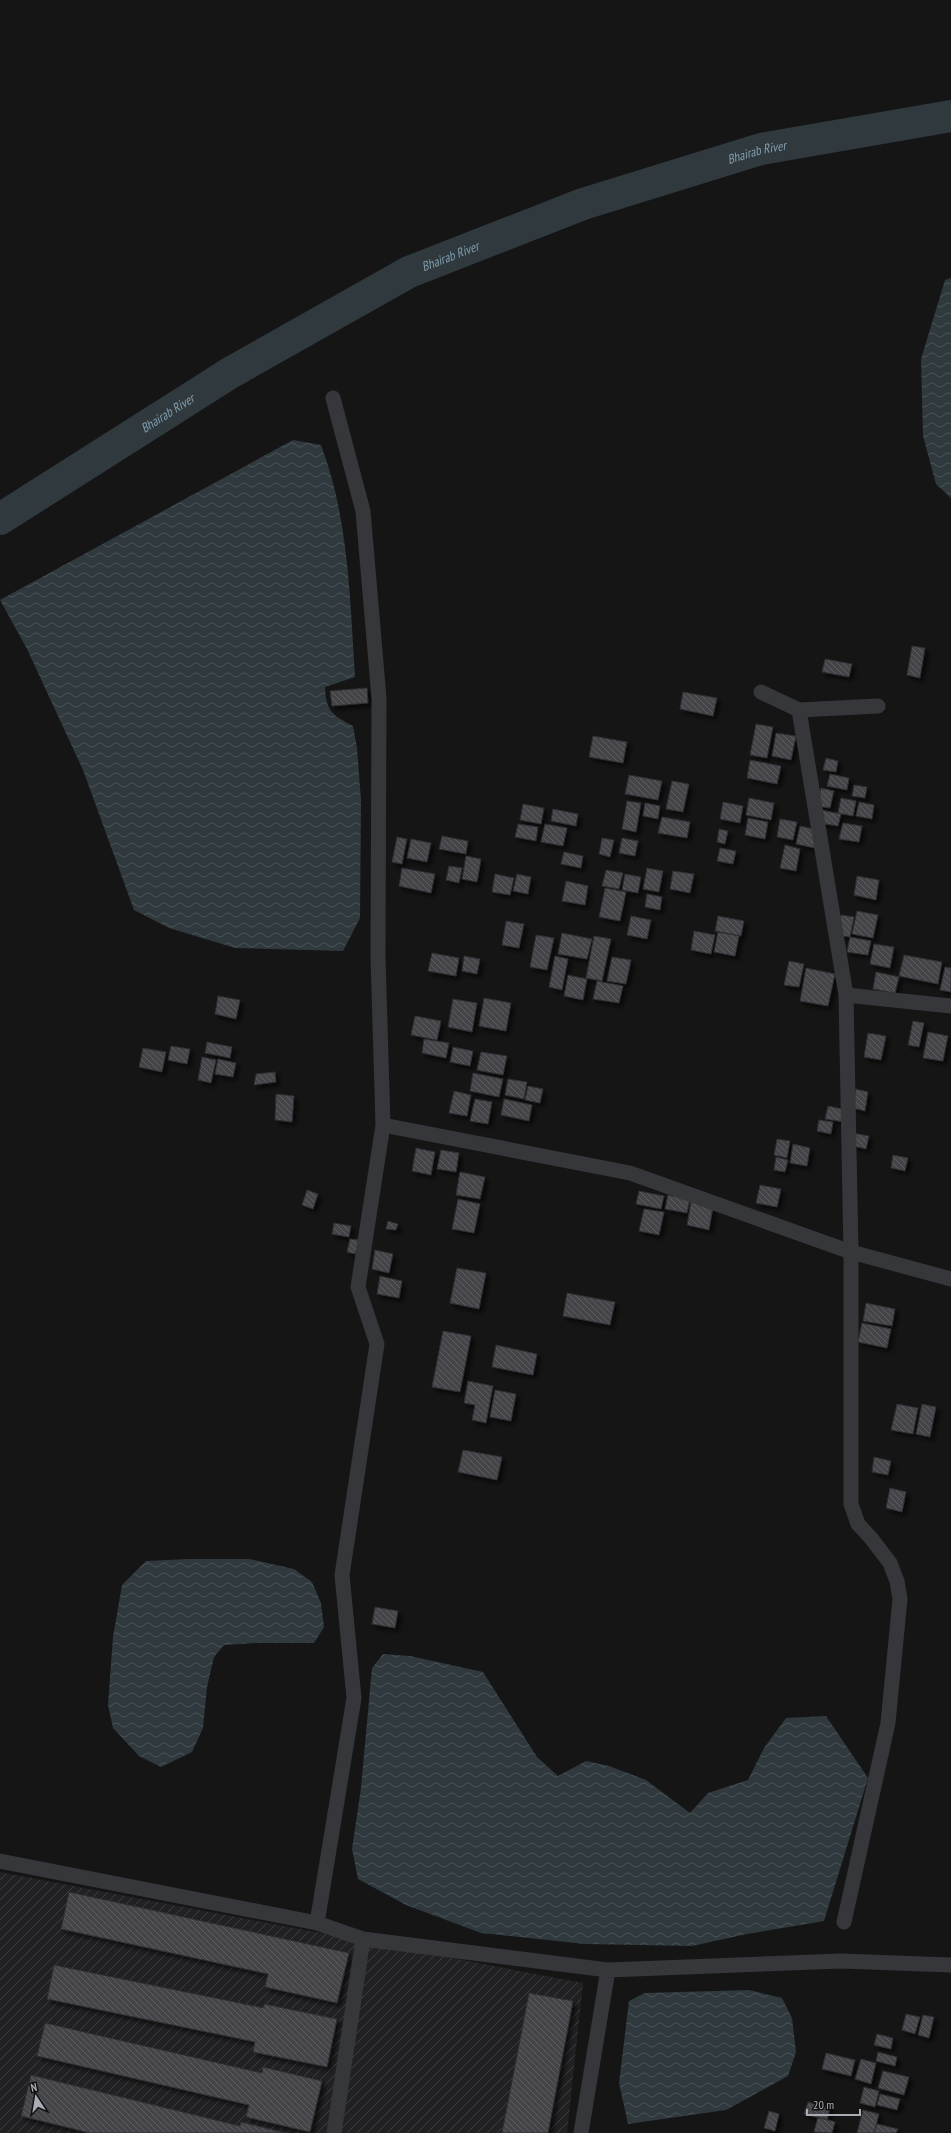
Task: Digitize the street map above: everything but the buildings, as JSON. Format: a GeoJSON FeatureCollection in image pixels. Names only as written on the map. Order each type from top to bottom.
{"type":"FeatureCollection","features":[{"type":"Feature","properties":{"kind":"street"},"geometry":{"type":"LineString","coordinates":[[317,1923],[354,1698],[342,1575],[378,1344],[358,1287],[384,1125],[378,957],[379,698],[363,512],[333,398]]}},
{"type":"Feature","properties":{"kind":"street"},"geometry":{"type":"LineString","coordinates":[[761,692],[799,710],[878,706]]}},
{"type":"Feature","properties":{"kind":"street"},"geometry":{"type":"LineString","coordinates":[[799,710],[846,995],[851,1252],[851,1504],[858,1524],[890,1563],[898,1581],[900,1599],[888,1722],[844,1922]]}},
{"type":"Feature","properties":{"kind":"street"},"geometry":{"type":"LineString","coordinates":[[846,995],[951,1006]]}},
{"type":"Feature","properties":{"kind":"street"},"geometry":{"type":"LineString","coordinates":[[384,1125],[630,1173],[851,1252],[951,1279]]}},
{"type":"Feature","properties":{"kind":"street"},"geometry":{"type":"LineString","coordinates":[[0,1861],[317,1923],[363,1939],[608,1970],[841,1961],[951,1965]]}},
{"type":"Feature","properties":{"kind":"street"},"geometry":{"type":"LineString","coordinates":[[334,2133],[363,1939]]}},
{"type":"Feature","properties":{"kind":"street"},"geometry":{"type":"LineString","coordinates":[[581,2133],[608,1970]]}},
{"type":"Feature","properties":{"kind":"shaded area"},"geometry":{"type":"Polygon","coordinates":[[[0,1872],[583,1983],[567,2133],[548,2133],[573,2001],[529,1993],[502,2133],[285,2133],[241,2122],[240,2126],[31,2075],[21,2116],[90,2133],[0,2133],[0,1872]],[[69,1893],[61,1929],[268,1974],[265,1987],[337,2003],[349,1953],[69,1893]],[[54,1965],[47,1999],[255,2042],[253,2052],[327,2067],[337,2020],[264,2005],[264,2008],[54,1965]],[[45,2023],[37,2055],[249,2105],[246,2117],[322,2081],[263,2067],[262,2073],[45,2023]]]}},
{"type":"Feature","properties":{"kind":"water"},"geometry":{"type":"Polygon","coordinates":[[[951,278],[951,498],[936,484],[923,436],[921,359],[945,280],[951,278]]]}},
{"type":"Feature","properties":{"kind":"water"},"geometry":{"type":"Polygon","coordinates":[[[293,440],[321,445],[337,502],[347,560],[355,677],[325,687],[329,707],[340,719],[353,726],[357,748],[361,800],[360,918],[343,951],[235,948],[169,928],[134,910],[83,770],[27,649],[0,600],[293,440]]]}},
{"type":"Feature","properties":{"kind":"water"},"geometry":{"type":"Polygon","coordinates":[[[249,1559],[294,1569],[312,1582],[321,1603],[324,1627],[314,1643],[255,1643],[224,1645],[214,1657],[207,1687],[203,1728],[192,1752],[161,1767],[139,1756],[113,1728],[108,1705],[113,1637],[122,1585],[146,1561],[249,1559]]]}},
{"type":"Feature","properties":{"kind":"water"},"geometry":{"type":"Polygon","coordinates":[[[383,1654],[410,1656],[483,1672],[537,1757],[558,1776],[586,1761],[609,1766],[646,1780],[690,1813],[708,1793],[748,1780],[764,1748],[786,1718],[826,1716],[868,1778],[824,1921],[747,1934],[692,1946],[585,1944],[481,1933],[406,1905],[358,1879],[352,1849],[361,1788],[372,1668],[383,1654]]]}},
{"type":"Feature","properties":{"kind":"water"},"geometry":{"type":"Polygon","coordinates":[[[749,1990],[782,1998],[792,2018],[796,2052],[788,2076],[726,2110],[628,2124],[619,2083],[629,2001],[645,1993],[749,1990]]]}},
{"type":"Feature","properties":{"kind":"waterway","name":"Bhairab River"},"geometry":{"type":"LineString","coordinates":[[0,519],[230,373],[409,272],[583,204],[761,149],[951,116]]}}]}
